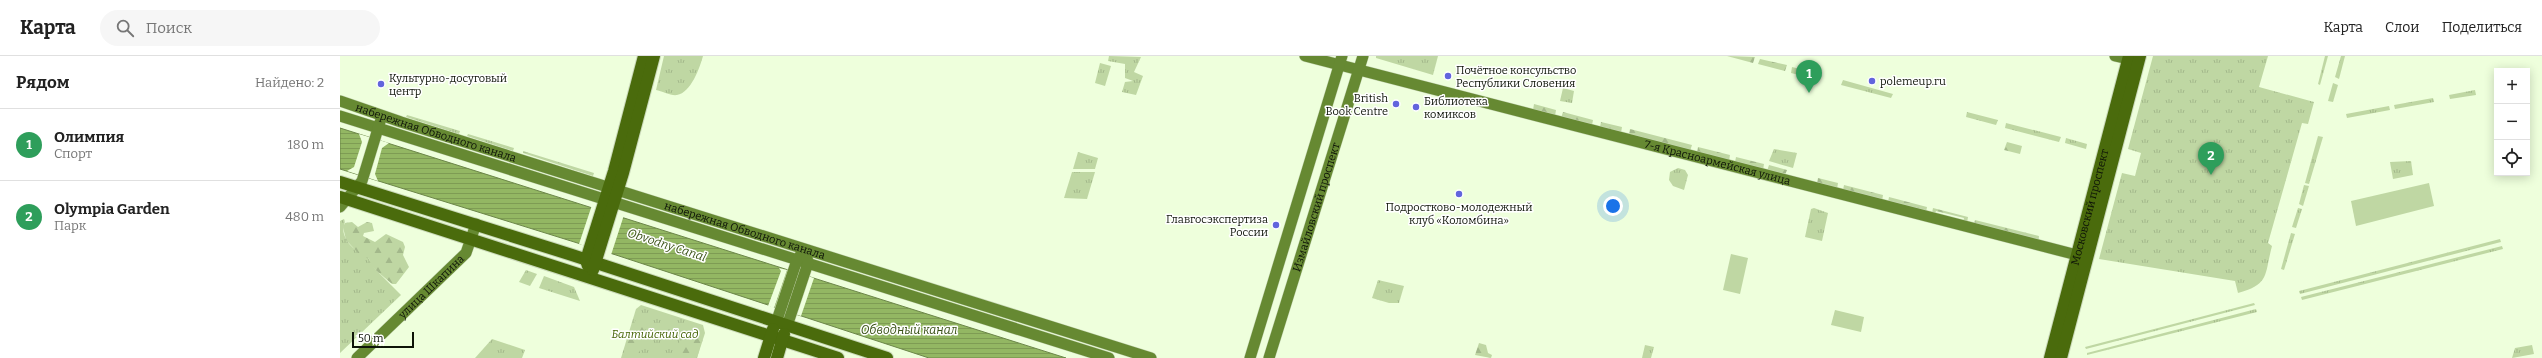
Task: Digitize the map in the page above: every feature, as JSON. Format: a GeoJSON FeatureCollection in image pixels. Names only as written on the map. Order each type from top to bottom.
{"type":"FeatureCollection","features":[{"type":"Feature","properties":{"kind":"main road"},"geometry":{"type":"LineString","coordinates":[[613,189],[644,56]]}},
{"type":"Feature","properties":{"kind":"main road"},"geometry":{"type":"LineString","coordinates":[[590,277],[591,261],[654,56]]}},
{"type":"Feature","properties":{"kind":"main road","name":"7-я Красноармейская улица"},"geometry":{"type":"LineString","coordinates":[[1305,56],[1340,60],[1359,70],[2077,255]]}},
{"type":"Feature","properties":{"kind":"main road","name":"Измайловский проспект"},"geometry":{"type":"LineString","coordinates":[[1269,358],[1363,56]]}},
{"type":"Feature","properties":{"kind":"main road"},"geometry":{"type":"LineString","coordinates":[[2115,56],[2128,58]]}},
{"type":"Feature","properties":{"kind":"main road","name":"Московский проспект"},"geometry":{"type":"LineString","coordinates":[[2061,358],[2140,56]]}},
{"type":"Feature","properties":{"kind":"main road","name":"Московский проспект"},"geometry":{"type":"LineString","coordinates":[[2050,358],[2128,58]]}},
{"type":"Feature","properties":{"kind":"main road","name":"Измайловский проспект"},"geometry":{"type":"LineString","coordinates":[[1250,358],[1340,60]]}},
{"type":"Feature","properties":{"kind":"main road","name":"набережная Обводного канала"},"geometry":{"type":"LineString","coordinates":[[340,101],[613,189],[1151,358]]}},
{"type":"Feature","properties":{"kind":"main road"},"geometry":{"type":"LineString","coordinates":[[342,201],[358,188],[364,177],[382,115]]}},
{"type":"Feature","properties":{"kind":"main road","name":"набережная Обводного канала"},"geometry":{"type":"LineString","coordinates":[[340,116],[608,205],[808,263],[1109,358]]}},
{"type":"Feature","properties":{"kind":"main road"},"geometry":{"type":"LineString","coordinates":[[340,182],[591,261],[886,358]]}},
{"type":"Feature","properties":{"kind":"main road"},"geometry":{"type":"LineString","coordinates":[[342,201],[471,238],[838,358]]}},
{"type":"Feature","properties":{"kind":"main road","name":"улица Шкапина"},"geometry":{"type":"LineString","coordinates":[[357,358],[466,253],[476,224]]}},
{"type":"Feature","properties":{"kind":"main road"},"geometry":{"type":"LineString","coordinates":[[777,358],[782,340],[780,310],[796,260],[805,249]]}},
{"type":"Feature","properties":{"kind":"main road"},"geometry":{"type":"LineString","coordinates":[[764,358],[771,337],[791,313],[808,263],[805,249]]}},
{"type":"Feature","properties":{"kind":"green space"},"geometry":{"type":"Polygon","coordinates":[[[664,56],[703,56],[691,85],[682,93],[675,95],[656,90],[664,56]]]}},
{"type":"Feature","properties":{"kind":"green space"},"geometry":{"type":"Polygon","coordinates":[[[1109,56],[1141,57],[1134,72],[1143,76],[1136,95],[1122,92],[1125,82],[1133,81],[1125,78],[1125,64],[1108,61],[1109,56]]]}},
{"type":"Feature","properties":{"kind":"green space"},"geometry":{"type":"Polygon","coordinates":[[[1376,56],[1438,56],[1433,75],[1376,58],[1376,56]]]}},
{"type":"Feature","properties":{"kind":"green space"},"geometry":{"type":"Polygon","coordinates":[[[1727,56],[1755,57],[1753,63],[1727,56]]]}},
{"type":"Feature","properties":{"kind":"green space"},"geometry":{"type":"Polygon","coordinates":[[[2153,56],[2268,56],[2259,87],[2314,102],[2308,124],[2302,123],[2268,243],[2272,246],[2266,272],[2261,282],[2248,290],[2238,293],[2235,281],[2099,259],[2122,173],[2135,176],[2141,153],[2128,149],[2153,56]]]}},
{"type":"Feature","properties":{"kind":"green space"},"geometry":{"type":"Polygon","coordinates":[[[2325,56],[2328,56],[2320,85],[2318,84],[2325,56]]]}},
{"type":"Feature","properties":{"kind":"green space"},"geometry":{"type":"Polygon","coordinates":[[[2341,56],[2345,56],[2339,79],[2335,77],[2341,56]]]}},
{"type":"Feature","properties":{"kind":"green space"},"geometry":{"type":"Polygon","coordinates":[[[1760,59],[1787,65],[1785,71],[1758,64],[1760,59]]]}},
{"type":"Feature","properties":{"kind":"green space"},"geometry":{"type":"Polygon","coordinates":[[[1100,63],[1111,66],[1105,86],[1095,83],[1100,63]]]}},
{"type":"Feature","properties":{"kind":"green space"},"geometry":{"type":"Polygon","coordinates":[[[1792,67],[1813,72],[1811,78],[1791,73],[1792,67]]]}},
{"type":"Feature","properties":{"kind":"green space"},"geometry":{"type":"Polygon","coordinates":[[[1843,80],[1893,94],[1891,98],[1841,85],[1843,80]]]}},
{"type":"Feature","properties":{"kind":"green space"},"geometry":{"type":"Polygon","coordinates":[[[2333,83],[2338,85],[2333,102],[2328,101],[2333,83]]]}},
{"type":"Feature","properties":{"kind":"green space"},"geometry":{"type":"Polygon","coordinates":[[[1563,88],[1574,91],[1572,103],[1560,101],[1563,88]]]}},
{"type":"Feature","properties":{"kind":"green space"},"geometry":{"type":"Polygon","coordinates":[[[2475,90],[2476,95],[2450,99],[2449,95],[2475,90]]]}},
{"type":"Feature","properties":{"kind":"green space"},"geometry":{"type":"Polygon","coordinates":[[[2433,98],[2434,102],[2395,109],[2394,105],[2433,98]]]}},
{"type":"Feature","properties":{"kind":"green space"},"geometry":{"type":"Polygon","coordinates":[[[1534,104],[1556,110],[1555,116],[1533,110],[1534,104]]]}},
{"type":"Feature","properties":{"kind":"green space"},"geometry":{"type":"Polygon","coordinates":[[[2389,106],[2390,110],[2347,118],[2346,114],[2389,106]]]}},
{"type":"Feature","properties":{"kind":"green space"},"geometry":{"type":"Polygon","coordinates":[[[1563,112],[1593,120],[1592,125],[1561,118],[1563,112]]]}},
{"type":"Feature","properties":{"kind":"green space"},"geometry":{"type":"Polygon","coordinates":[[[1967,112],[1998,120],[1996,125],[1966,117],[1967,112]]]}},
{"type":"Feature","properties":{"kind":"green space"},"geometry":{"type":"Polygon","coordinates":[[[407,115],[460,131],[459,134],[406,117],[407,115]]]}},
{"type":"Feature","properties":{"kind":"green space"},"geometry":{"type":"Polygon","coordinates":[[[1601,122],[1622,127],[1621,133],[1600,127],[1601,122]]]}},
{"type":"Feature","properties":{"kind":"green space"},"geometry":{"type":"Polygon","coordinates":[[[2006,123],[2061,137],[2059,142],[2005,128],[2006,123]]]}},
{"type":"Feature","properties":{"kind":"green space"},"geometry":{"type":"Polygon","coordinates":[[[1630,129],[1692,145],[1690,151],[1629,135],[1630,129]]]}},
{"type":"Feature","properties":{"kind":"green space"},"geometry":{"type":"Polygon","coordinates":[[[468,134],[514,148],[513,151],[467,136],[468,134]]]}},
{"type":"Feature","properties":{"kind":"green space"},"geometry":{"type":"Polygon","coordinates":[[[2318,136],[2323,137],[2309,184],[2305,183],[2318,136]]]}},
{"type":"Feature","properties":{"kind":"green space"},"geometry":{"type":"Polygon","coordinates":[[[2066,138],[2087,144],[2086,149],[2065,143],[2066,138]]]}},
{"type":"Feature","properties":{"kind":"green space"},"geometry":{"type":"Polygon","coordinates":[[[2007,142],[2022,146],[2020,154],[2004,150],[2007,142]]]}},
{"type":"Feature","properties":{"kind":"green space"},"geometry":{"type":"Polygon","coordinates":[[[1698,147],[1730,155],[1729,161],[1697,153],[1698,147]]]}},
{"type":"Feature","properties":{"kind":"green space"},"geometry":{"type":"Polygon","coordinates":[[[1774,149],[1797,153],[1793,168],[1769,161],[1774,149]]]}},
{"type":"Feature","properties":{"kind":"green space"},"geometry":{"type":"Polygon","coordinates":[[[523,151],[594,173],[593,176],[523,153],[523,151]]]}},
{"type":"Feature","properties":{"kind":"green space"},"geometry":{"type":"Polygon","coordinates":[[[1078,152],[1098,158],[1095,169],[1073,169],[1078,152]]]}},
{"type":"Feature","properties":{"kind":"green space"},"geometry":{"type":"Polygon","coordinates":[[[1736,157],[1764,164],[1763,170],[1735,162],[1736,157]]]}},
{"type":"Feature","properties":{"kind":"green space"},"geometry":{"type":"Polygon","coordinates":[[[2411,161],[2413,175],[2393,179],[2390,162],[2411,161]]]}},
{"type":"Feature","properties":{"kind":"green space"},"geometry":{"type":"Polygon","coordinates":[[[1769,165],[1787,170],[1785,175],[1767,171],[1769,165]]]}},
{"type":"Feature","properties":{"kind":"green space"},"geometry":{"type":"Polygon","coordinates":[[[1678,168],[1685,170],[1688,175],[1684,190],[1673,186],[1669,180],[1670,172],[1678,168]]]}},
{"type":"Feature","properties":{"kind":"green space"},"geometry":{"type":"Polygon","coordinates":[[[1072,172],[1095,172],[1087,199],[1064,198],[1072,172]]]}},
{"type":"Feature","properties":{"kind":"green space"},"geometry":{"type":"Polygon","coordinates":[[[1818,178],[1838,183],[1837,189],[1817,184],[1818,178]]]}},
{"type":"Feature","properties":{"kind":"green space"},"geometry":{"type":"Polygon","coordinates":[[[2429,183],[2434,206],[2356,226],[2351,201],[2429,183]]]}},
{"type":"Feature","properties":{"kind":"green space"},"geometry":{"type":"Polygon","coordinates":[[[1844,185],[1883,195],[1882,201],[1843,190],[1844,185]]]}},
{"type":"Feature","properties":{"kind":"green space"},"geometry":{"type":"Polygon","coordinates":[[[2304,185],[2309,186],[2303,206],[2299,204],[2304,185]]]}},
{"type":"Feature","properties":{"kind":"green space"},"geometry":{"type":"Polygon","coordinates":[[[1889,197],[1927,207],[1926,212],[1888,202],[1889,197]]]}},
{"type":"Feature","properties":{"kind":"green space"},"geometry":{"type":"Polygon","coordinates":[[[1814,208],[1828,213],[1822,241],[1805,237],[1811,209],[1814,208]]]}},
{"type":"Feature","properties":{"kind":"green space"},"geometry":{"type":"Polygon","coordinates":[[[1933,208],[1968,217],[1967,223],[1963,222],[1964,218],[1936,211],[1935,214],[1932,213],[1933,208]]]}},
{"type":"Feature","properties":{"kind":"green space"},"geometry":{"type":"Polygon","coordinates":[[[2298,208],[2302,209],[2296,228],[2292,227],[2298,208]]]}},
{"type":"Feature","properties":{"kind":"green space"},"geometry":{"type":"Polygon","coordinates":[[[344,219],[344,232],[348,243],[366,256],[372,266],[401,295],[340,353],[340,221],[344,219]]]}},
{"type":"Feature","properties":{"kind":"green space"},"geometry":{"type":"Polygon","coordinates":[[[1975,220],[2039,236],[2038,241],[1974,224],[1975,220]]]}},
{"type":"Feature","properties":{"kind":"green space"},"geometry":{"type":"Polygon","coordinates":[[[352,222],[358,227],[367,222],[372,223],[374,231],[364,233],[363,236],[375,242],[386,234],[403,242],[405,247],[403,255],[409,267],[396,284],[392,284],[371,266],[369,259],[360,255],[346,240],[343,227],[345,223],[352,222]]]}},
{"type":"Feature","properties":{"kind":"green space"},"geometry":{"type":"Polygon","coordinates":[[[2291,233],[2295,234],[2284,270],[2281,269],[2291,233]]]}},
{"type":"Feature","properties":{"kind":"green space"},"geometry":{"type":"Polygon","coordinates":[[[2500,239],[2501,242],[2300,294],[2299,291],[2500,239]]]}},
{"type":"Feature","properties":{"kind":"green space"},"geometry":{"type":"Polygon","coordinates":[[[2502,246],[2503,249],[2302,300],[2301,297],[2502,246]]]}},
{"type":"Feature","properties":{"kind":"green space"},"geometry":{"type":"Polygon","coordinates":[[[1731,254],[1748,258],[1740,294],[1723,290],[1731,254]]]}},
{"type":"Feature","properties":{"kind":"green space"},"geometry":{"type":"Polygon","coordinates":[[[526,270],[537,274],[530,286],[519,282],[526,270]]]}},
{"type":"Feature","properties":{"kind":"green space"},"geometry":{"type":"Polygon","coordinates":[[[544,276],[574,287],[580,301],[539,288],[544,276]]]}},
{"type":"Feature","properties":{"kind":"green space"},"geometry":{"type":"Polygon","coordinates":[[[1378,280],[1404,286],[1399,303],[1389,303],[1372,298],[1378,280]]]}},
{"type":"Feature","properties":{"kind":"green space"},"geometry":{"type":"Polygon","coordinates":[[[2254,303],[2255,305],[2086,349],[2085,347],[2254,303]]]}},
{"type":"Feature","properties":{"kind":"green space","name":"Балтийский сад"},"geometry":{"type":"Polygon","coordinates":[[[641,305],[703,325],[705,333],[697,358],[621,358],[636,309],[641,305]]]}},
{"type":"Feature","properties":{"kind":"green space"},"geometry":{"type":"Polygon","coordinates":[[[2256,309],[2257,312],[2087,355],[2087,353],[2256,309]]]}},
{"type":"Feature","properties":{"kind":"green space"},"geometry":{"type":"Polygon","coordinates":[[[1835,310],[1864,317],[1861,332],[1831,325],[1835,310]]]}},
{"type":"Feature","properties":{"kind":"green space"},"geometry":{"type":"Polygon","coordinates":[[[636,319],[640,319],[646,332],[639,341],[640,353],[633,356],[624,351],[636,319]]]}},
{"type":"Feature","properties":{"kind":"green space"},"geometry":{"type":"Polygon","coordinates":[[[704,333],[697,358],[681,354],[679,341],[704,333]]]}},
{"type":"Feature","properties":{"kind":"green space"},"geometry":{"type":"Polygon","coordinates":[[[492,339],[525,350],[522,358],[475,358],[492,339]]]}},
{"type":"Feature","properties":{"kind":"green space"},"geometry":{"type":"Polygon","coordinates":[[[1479,343],[1486,345],[1488,353],[1492,355],[1491,358],[1475,355],[1479,343]]]}},
{"type":"Feature","properties":{"kind":"green space"},"geometry":{"type":"Polygon","coordinates":[[[1645,345],[1654,347],[1651,358],[1642,358],[1645,345]]]}},
{"type":"Feature","properties":{"kind":"green space"},"geometry":{"type":"Polygon","coordinates":[[[2532,345],[2534,354],[2512,358],[2515,348],[2532,345]]]}},
{"type":"Feature","properties":{"kind":"water","name":"Обводный канал"},"geometry":{"type":"Polygon","coordinates":[[[340,128],[1066,358],[929,358],[616,255],[340,169],[340,128]]]}},
{"type":"Feature","properties":{"kind":"pier"},"geometry":{"type":"Polygon","coordinates":[[[359,134],[389,143],[382,148],[375,174],[378,181],[347,171],[354,167],[362,142],[359,134]]]}},
{"type":"Feature","properties":{"kind":"pier"},"geometry":{"type":"Polygon","coordinates":[[[592,205],[624,215],[611,255],[579,244],[592,205]]]}},
{"type":"Feature","properties":{"kind":"pier"},"geometry":{"type":"Polygon","coordinates":[[[779,268],[787,270],[774,308],[768,306],[781,271],[779,268]]]}},
{"type":"Feature","properties":{"kind":"pier"},"geometry":{"type":"Polygon","coordinates":[[[789,270],[814,278],[801,316],[776,308],[789,270]]]}},
{"type":"Feature","properties":{"kind":"place","name":"Почётное консульство Республики Словения"},"geometry":{"type":"Point","coordinates":[1448,76]}},
{"type":"Feature","properties":{"kind":"place","name":"polemeup.ru"},"geometry":{"type":"Point","coordinates":[1872,81]}},
{"type":"Feature","properties":{"kind":"place","name":"Культурно-досуговый центр"},"geometry":{"type":"Point","coordinates":[381,84]}},
{"type":"Feature","properties":{"kind":"place","name":"Олимпия"},"geometry":{"type":"Point","coordinates":[1809,93]}},
{"type":"Feature","properties":{"kind":"place","name":"British Book Centre"},"geometry":{"type":"Point","coordinates":[1396,104]}},
{"type":"Feature","properties":{"kind":"place","name":"Библиотека комиксов"},"geometry":{"type":"Point","coordinates":[1416,107]}},
{"type":"Feature","properties":{"kind":"place","name":"Olympia Garden"},"geometry":{"type":"Point","coordinates":[2211,175]}},
{"type":"Feature","properties":{"kind":"place","name":"Подростково-молодежный клуб «Коломбина»"},"geometry":{"type":"Point","coordinates":[1459,194]}},
{"type":"Feature","properties":{"kind":"place","name":"Главгосэкспертиза России"},"geometry":{"type":"Point","coordinates":[1276,225]}},
{"type":"Feature","properties":{"kind":"water label","name":"Obvodny Canal"},"geometry":{"type":"Point","coordinates":[667,245]}}]}
